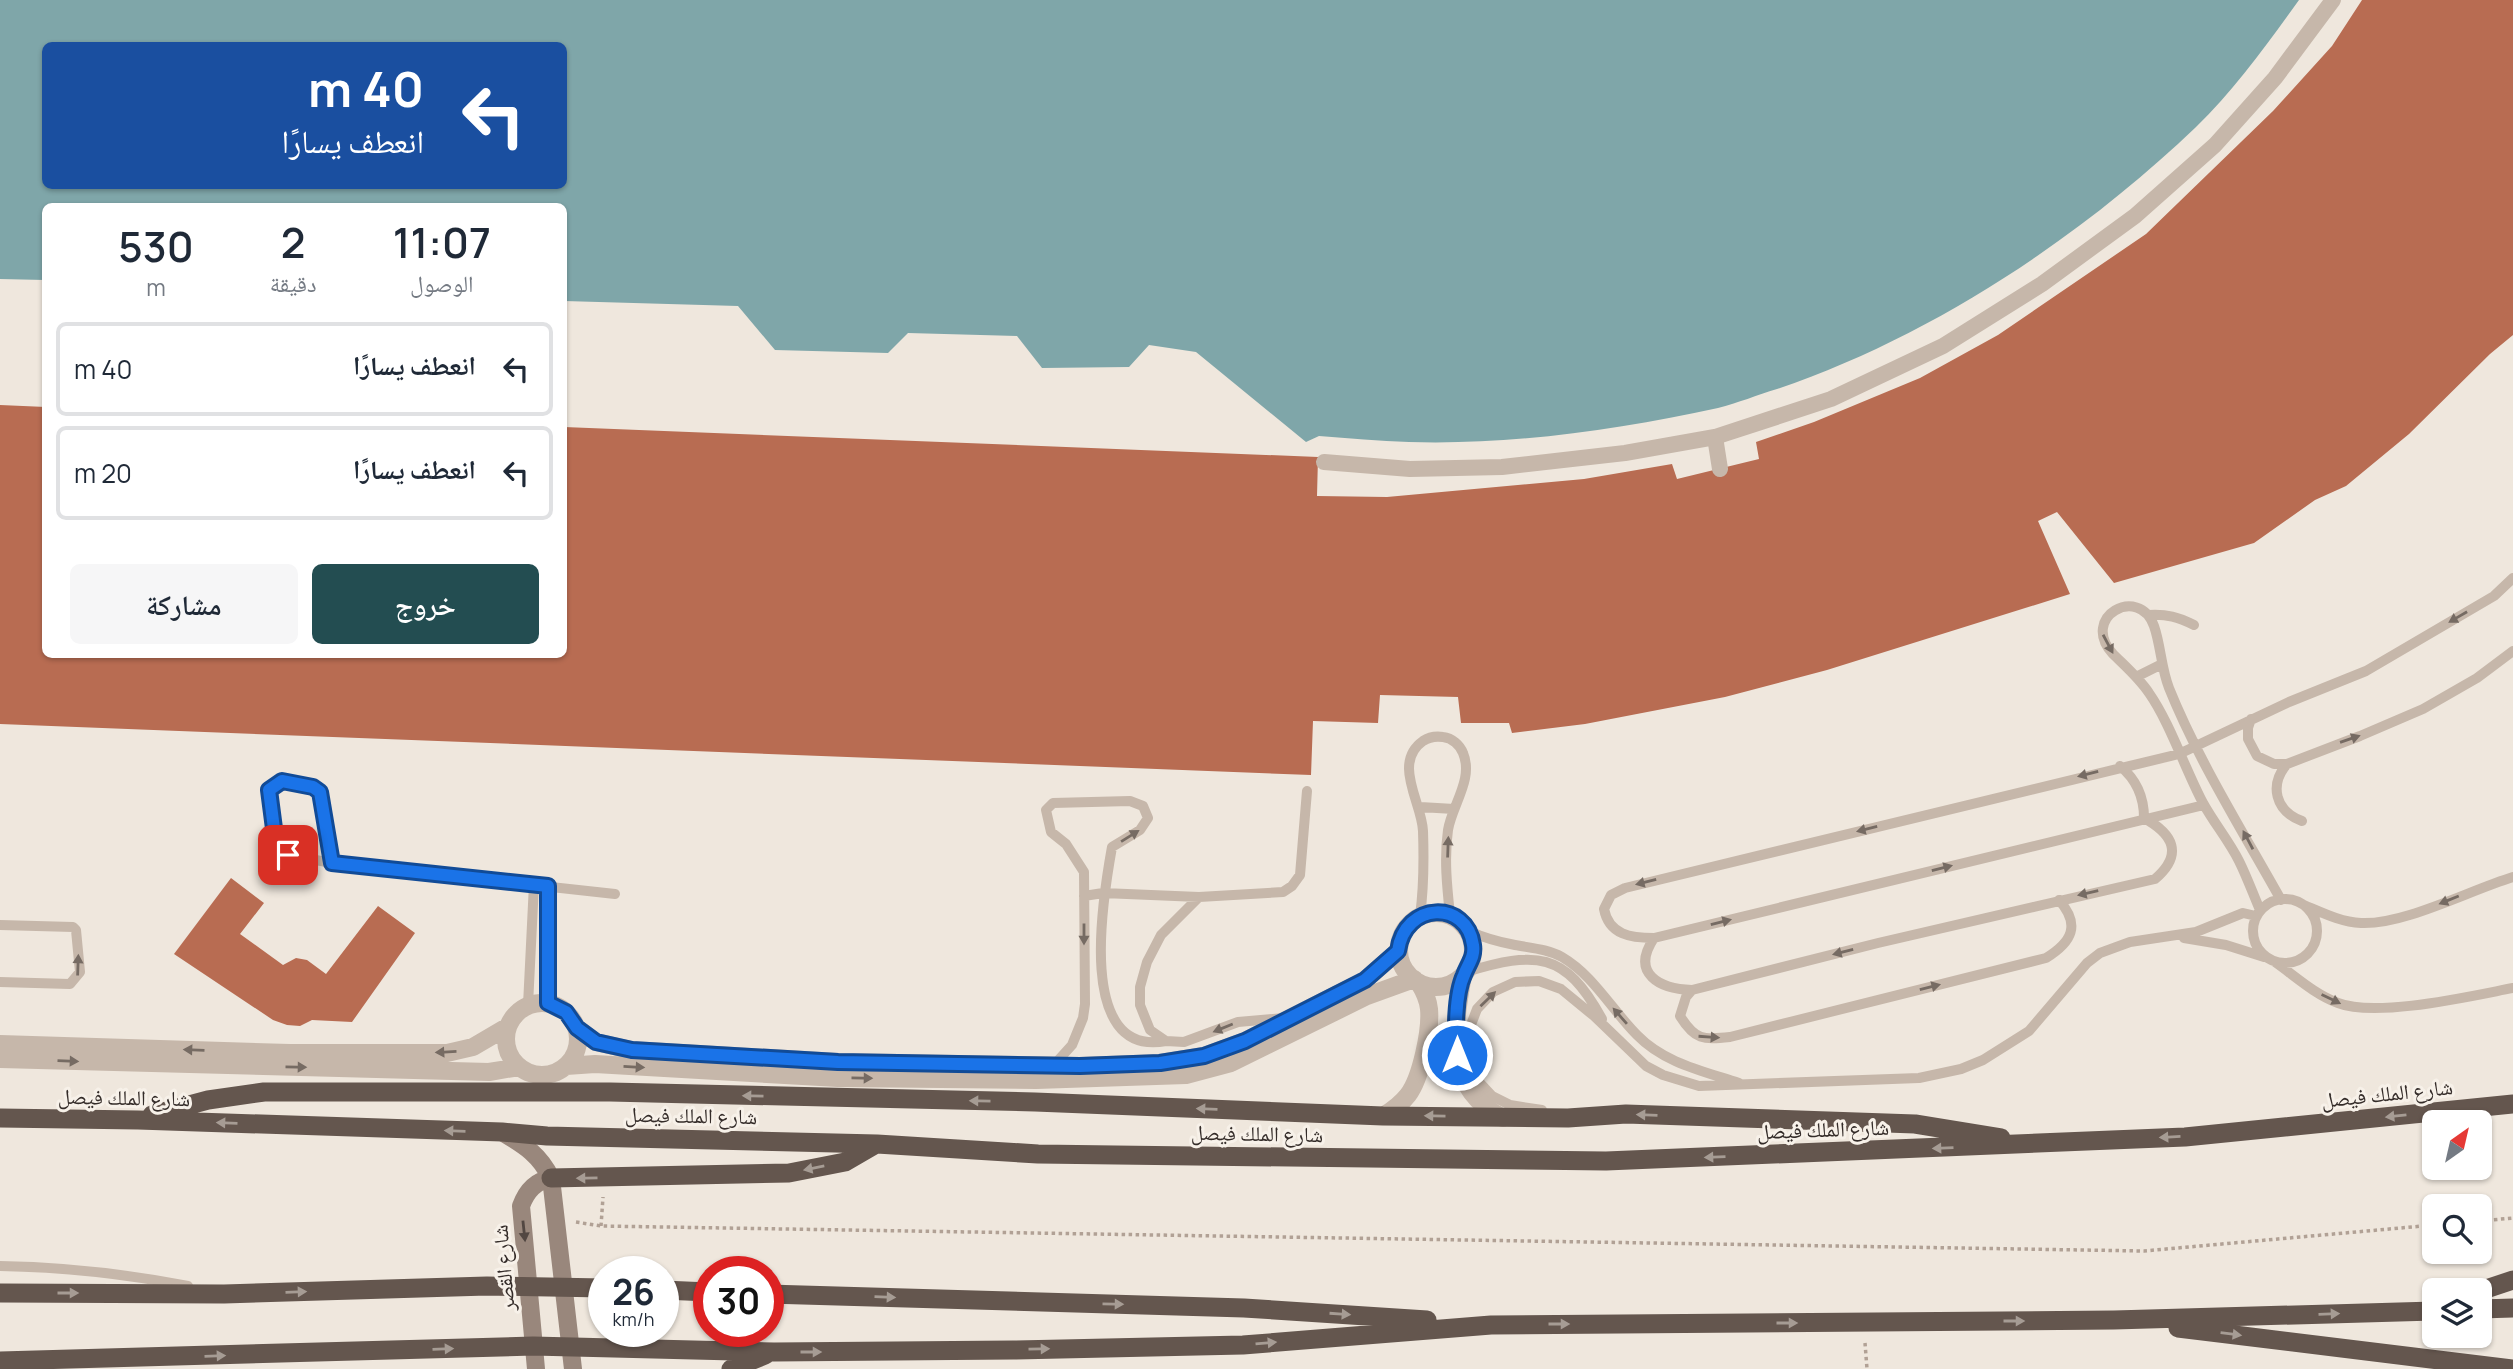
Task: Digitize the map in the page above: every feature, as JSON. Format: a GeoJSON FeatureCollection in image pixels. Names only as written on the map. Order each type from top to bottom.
{"type":"FeatureCollection","features":[{"type":"Feature","properties":{"kind":"highway"},"geometry":{"type":"LineString","coordinates":[[138,1120],[184,1105],[264,1093],[610,1092],[1035,1102],[1383,1116],[1568,1118],[1626,1114],[1875,1122],[1954,1129],[2032,1144]]}},
{"type":"Feature","properties":{"kind":"highway","name":"شارع الملك فيصل"},"geometry":{"type":"LineString","coordinates":[[0,1118],[877,1144],[1038,1154],[1606,1161],[2185,1137],[2509,1106]]}},
{"type":"Feature","properties":{"kind":"highway"},"geometry":{"type":"LineString","coordinates":[[551,1178],[789,1173],[845,1163],[877,1144]]}},
{"type":"Feature","properties":{"kind":"highway"},"geometry":{"type":"LineString","coordinates":[[2492,1286],[2513,1280]]}},
{"type":"Feature","properties":{"kind":"highway"},"geometry":{"type":"LineString","coordinates":[[0,1293],[224,1294],[529,1286],[588,1288]]}},
{"type":"Feature","properties":{"kind":"highway"},"geometry":{"type":"LineString","coordinates":[[784,1294],[1244,1308],[1491,1325]]}},
{"type":"Feature","properties":{"kind":"highway"},"geometry":{"type":"LineString","coordinates":[[2492,1309],[2513,1308]]}},
{"type":"Feature","properties":{"kind":"highway"},"geometry":{"type":"LineString","coordinates":[[0,1361],[533,1346],[774,1352],[1243,1345],[1491,1325],[2114,1320],[2422,1310]]}},
{"type":"Feature","properties":{"kind":"highway"},"geometry":{"type":"LineString","coordinates":[[2114,1320],[2512,1369]]}},
{"type":"Feature","properties":{"kind":"highway"},"geometry":{"type":"LineString","coordinates":[[731,1369],[774,1352]]}},
{"type":"Feature","properties":{"kind":"highway"},"geometry":{"type":"LineString","coordinates":[[58,1361],[127,1369]]}},
{"type":"Feature","properties":{"kind":"main road"},"geometry":{"type":"LineString","coordinates":[[502,1132],[543,1162],[551,1178],[573,1369]]}},
{"type":"Feature","properties":{"kind":"main road","name":"شارع القصر"},"geometry":{"type":"LineString","coordinates":[[536,1369],[521,1206],[524,1198],[536,1185],[551,1178]]}},
{"type":"Feature","properties":{"kind":"street"},"geometry":{"type":"LineString","coordinates":[[1324,462],[1410,469],[1502,467],[1625,453],[1715,437],[1843,393],[1943,345],[2042,284],[2135,216],[2215,145],[2275,78],[2333,0]]}},
{"type":"Feature","properties":{"kind":"street"},"geometry":{"type":"LineString","coordinates":[[1715,437],[1720,469]]}},
{"type":"Feature","properties":{"kind":"street"},"geometry":{"type":"LineString","coordinates":[[519,1067],[507,1049],[507,1027],[512,1018],[528,1005],[548,1003],[566,1012],[577,1028],[596,1042],[632,1050],[838,1062],[1053,1066],[1183,1060],[1225,1049],[1365,980],[1398,951],[1404,930],[1420,916],[1440,912],[1450,915],[1464,925],[1473,945],[1457,1019],[1462,1078],[1469,1091],[1484,1107],[1503,1118]]}},
{"type":"Feature","properties":{"kind":"street"},"geometry":{"type":"LineString","coordinates":[[1398,951],[1406,972],[1416,981],[1430,986],[1443,986],[1454,982],[1465,973]]}},
{"type":"Feature","properties":{"kind":"street"},"geometry":{"type":"LineString","coordinates":[[566,1066],[595,1065],[838,1078],[1036,1080],[1174,1076],[1231,1063],[1367,996],[1416,981]]}},
{"type":"Feature","properties":{"kind":"street"},"geometry":{"type":"LineString","coordinates":[[1383,1116],[1410,1093],[1422,1066],[1429,1010],[1416,981]]}},
{"type":"Feature","properties":{"kind":"street"},"geometry":{"type":"LineString","coordinates":[[0,1044],[290,1053],[447,1053],[473,1047],[507,1027]]}},
{"type":"Feature","properties":{"kind":"street"},"geometry":{"type":"LineString","coordinates":[[0,1059],[489,1072],[519,1067],[538,1075],[558,1072],[566,1066],[577,1049],[577,1028]]}},
{"type":"Feature","properties":{"kind":"lane"},"geometry":{"type":"LineString","coordinates":[[2204,805],[1654,939],[1630,937],[1610,927],[1604,909],[1611,895],[1625,888],[2120,766],[2179,754],[2251,719],[2366,671],[2494,596],[2513,578]]}},
{"type":"Feature","properties":{"kind":"lane"},"geometry":{"type":"LineString","coordinates":[[2258,913],[2239,860],[2204,805],[2155,702],[2104,640],[2102,628],[2106,617],[2115,609],[2127,606],[2139,608],[2149,615],[2170,691],[2197,747],[2281,900]]}},
{"type":"Feature","properties":{"kind":"lane"},"geometry":{"type":"LineString","coordinates":[[2149,615],[2179,617],[2194,625]]}},
{"type":"Feature","properties":{"kind":"lane"},"geometry":{"type":"LineString","coordinates":[[2251,719],[2248,739],[2258,756],[2273,764],[2287,764],[2423,709],[2477,678],[2513,652]]}},
{"type":"Feature","properties":{"kind":"lane"},"geometry":{"type":"LineString","coordinates":[[2136,677],[2162,664]]}},
{"type":"Feature","properties":{"kind":"lane"},"geometry":{"type":"LineString","coordinates":[[1420,916],[1424,865],[1420,807],[1410,782],[1411,758],[1420,744],[1436,736],[1454,741],[1464,755],[1465,776],[1447,840],[1450,915]]}},
{"type":"Feature","properties":{"kind":"lane"},"geometry":{"type":"LineString","coordinates":[[2287,764],[2276,781],[2276,792],[2284,810],[2302,821]]}},
{"type":"Feature","properties":{"kind":"lane"},"geometry":{"type":"LineString","coordinates":[[2120,766],[2134,779],[2139,789],[2144,818]]}},
{"type":"Feature","properties":{"kind":"lane"},"geometry":{"type":"LineString","coordinates":[[332,863],[320,792],[313,787],[282,781],[269,790],[276,844],[288,855],[332,863],[615,894]]}},
{"type":"Feature","properties":{"kind":"lane"},"geometry":{"type":"LineString","coordinates":[[1084,897],[1104,893],[1199,897],[1283,892],[1292,886],[1300,875],[1307,791]]}},
{"type":"Feature","properties":{"kind":"lane"},"geometry":{"type":"LineString","coordinates":[[1053,1066],[1072,1045],[1083,1018],[1085,1004],[1084,872],[1066,844],[1051,832],[1046,810],[1053,803],[1130,801],[1143,806],[1148,818],[1140,830],[1111,847],[1104,893],[1101,978],[1112,1017],[1120,1029],[1129,1037],[1154,1044],[1166,1041],[1184,1042],[1238,1022],[1290,1018]]}},
{"type":"Feature","properties":{"kind":"lane"},"geometry":{"type":"LineString","coordinates":[[1420,807],[1454,809]]}},
{"type":"Feature","properties":{"kind":"lane"},"geometry":{"type":"LineString","coordinates":[[1654,939],[1646,957],[1651,976],[1658,984],[1667,988],[1692,990],[2155,879],[2166,869],[2172,855],[2171,841],[2162,828],[2144,818]]}},
{"type":"Feature","properties":{"kind":"lane"},"geometry":{"type":"LineString","coordinates":[[2513,877],[2413,914],[2377,923],[2345,921],[2288,899],[2281,900],[2268,904],[2258,913],[2253,926],[2256,946],[2272,961],[2326,997],[2360,1009],[2429,1003],[2513,988]]}},
{"type":"Feature","properties":{"kind":"lane"},"geometry":{"type":"LineString","coordinates":[[528,1005],[534,884]]}},
{"type":"Feature","properties":{"kind":"lane"},"geometry":{"type":"LineString","coordinates":[[548,886],[548,1003]]}},
{"type":"Feature","properties":{"kind":"lane"},"geometry":{"type":"LineString","coordinates":[[1166,1041],[1150,1030],[1143,1014],[1140,996],[1143,974],[1161,935],[1199,897]]}},
{"type":"Feature","properties":{"kind":"lane"},"geometry":{"type":"LineString","coordinates":[[1692,990],[1686,997],[1680,1016],[1689,1030],[1699,1037],[1730,1037],[2046,958],[2063,946],[2070,937],[2072,925],[2069,911],[2059,900]]}},
{"type":"Feature","properties":{"kind":"lane"},"geometry":{"type":"LineString","coordinates":[[2164,937],[2205,940],[2247,950],[2272,961],[2287,964],[2300,960],[2310,952],[2316,940],[2317,927],[2313,915],[2304,905]]}},
{"type":"Feature","properties":{"kind":"lane"},"geometry":{"type":"LineString","coordinates":[[1568,1118],[1501,1101],[1478,1081],[1462,1055],[1477,1009],[1493,992],[1515,982],[1539,981],[1562,989],[1578,1001],[1635,1058],[1663,1075],[1699,1086],[1919,1078],[1961,1069],[2002,1050],[2029,1031],[2087,963],[2100,953],[2130,942],[2196,932],[2243,913],[2258,913]]}},
{"type":"Feature","properties":{"kind":"lane"},"geometry":{"type":"LineString","coordinates":[[0,925],[73,928],[76,930],[80,972],[70,984],[0,982]]}},
{"type":"Feature","properties":{"kind":"lane"},"geometry":{"type":"LineString","coordinates":[[1469,931],[1501,942],[1547,951],[1599,991],[1638,1037],[1663,1056],[1687,1067],[1741,1084]]}},
{"type":"Feature","properties":{"kind":"lane"},"geometry":{"type":"LineString","coordinates":[[1465,973],[1496,962],[1522,958],[1569,967],[1585,988],[1609,1031]]}},
{"type":"Feature","properties":{"kind":"lane"},"geometry":{"type":"LineString","coordinates":[[0,1266],[133,1275],[224,1294]]}},
{"type":"Feature","properties":{"kind":"path"},"geometry":{"type":"LineString","coordinates":[[2492,1220],[2513,1218]]}},
{"type":"Feature","properties":{"kind":"path"},"geometry":{"type":"LineString","coordinates":[[556,1219],[615,1226],[2144,1251],[2422,1226]]}},
{"type":"Feature","properties":{"kind":"path"},"geometry":{"type":"LineString","coordinates":[[1864,1322],[1867,1369]]}},
{"type":"Feature","properties":{"kind":"water"},"geometry":{"type":"Polygon","coordinates":[[[0,0],[2299,0],[2224,97],[2151,168],[2103,208],[2052,245],[1946,313],[1891,342],[1834,367],[1733,404],[1642,423],[1565,434],[1448,442],[1398,442],[1319,436],[1306,442],[1196,352],[1149,345],[1129,367],[1042,368],[1017,336],[908,333],[888,353],[775,350],[738,306],[567,301],[567,203],[42,203],[42,280],[0,279],[0,0]]]}},
{"type":"Feature","properties":{"kind":"building"},"geometry":{"type":"Polygon","coordinates":[[[2362,0],[2513,0],[2513,335],[2409,434],[2346,486],[2315,500],[2254,543],[2114,583],[2057,512],[2038,521],[2070,594],[1827,670],[1725,697],[1585,724],[1512,733],[1509,723],[1461,723],[1458,697],[1380,695],[1378,723],[1313,721],[1311,775],[0,724],[0,405],[42,407],[42,658],[567,658],[567,427],[1318,457],[1317,496],[1387,497],[1584,479],[1672,464],[1677,479],[1759,459],[1756,442],[1814,422],[1920,378],[1998,335],[2146,234],[2273,111],[2332,46],[2362,0]]]}},
{"type":"Feature","properties":{"kind":"building"},"geometry":{"type":"Polygon","coordinates":[[[231,878],[264,903],[240,934],[283,965],[296,958],[307,960],[326,974],[378,906],[415,933],[352,1022],[312,1020],[300,1026],[287,1025],[273,1020],[174,954],[231,878]]]}},
{"type":"Feature","properties":{"kind":"route"},"geometry":{"type":"LineString","coordinates":[[288,855],[276,844],[269,790],[282,781],[313,787],[320,792],[332,863],[548,886],[548,1003],[566,1012],[577,1028],[596,1042],[619,1049],[838,1062],[1080,1066],[1160,1063],[1204,1056],[1245,1041],[1365,980],[1398,951],[1404,930],[1411,922],[1420,916],[1440,912],[1450,915],[1464,925],[1473,945],[1472,959],[1463,975],[1459,998],[1457,1055]]}}]}
